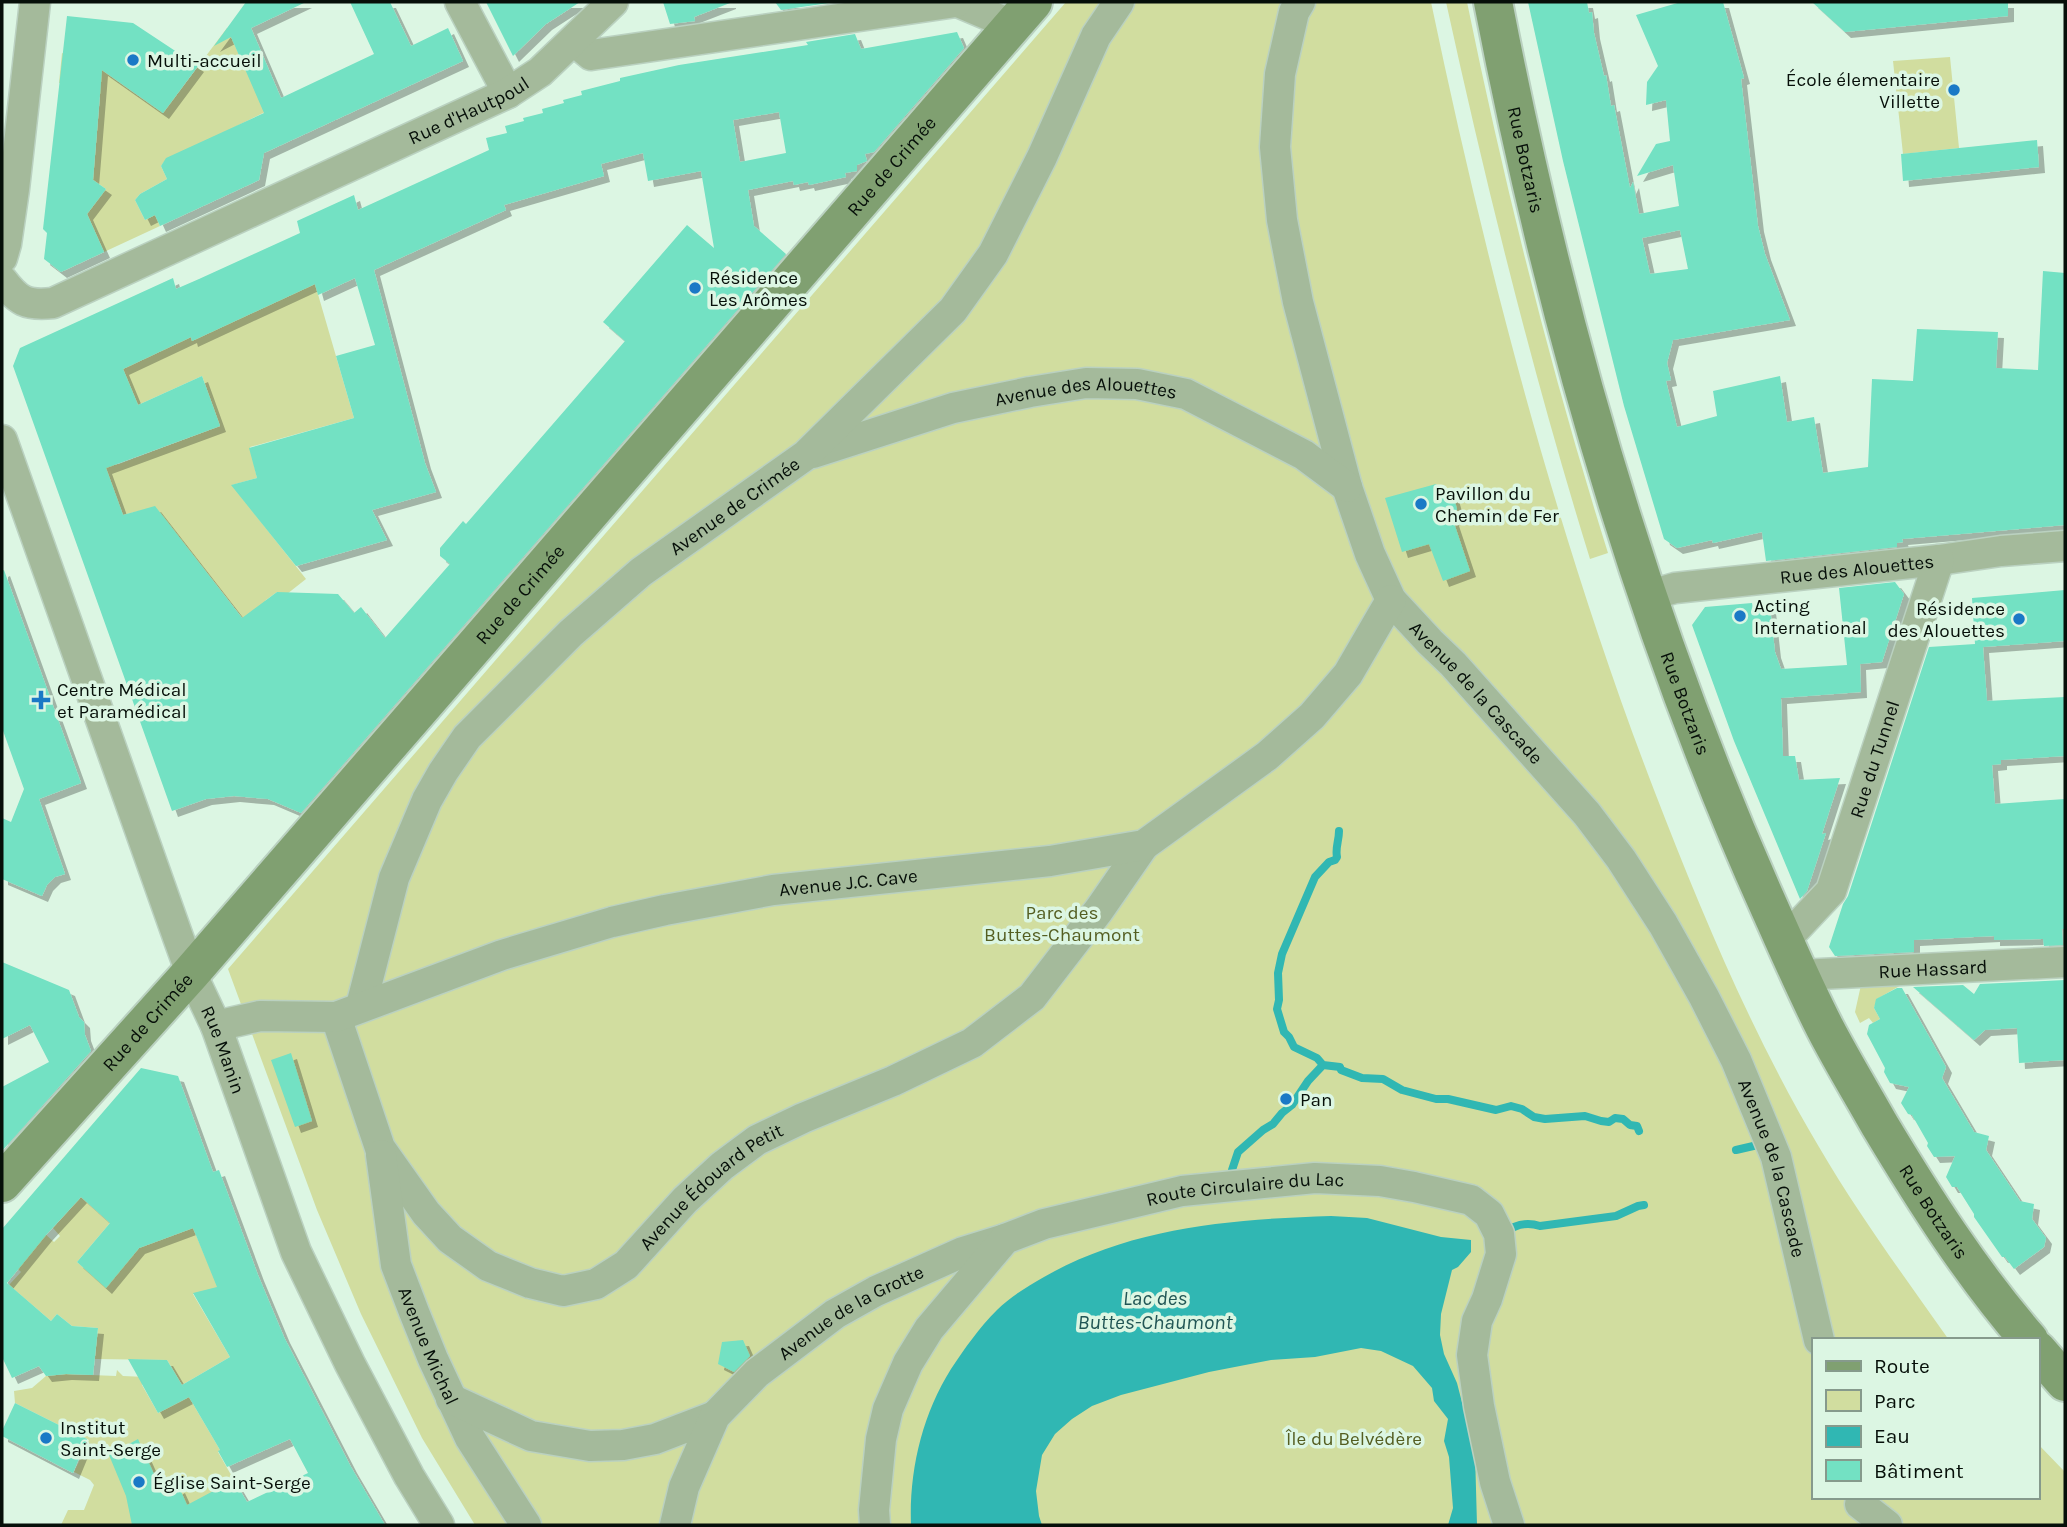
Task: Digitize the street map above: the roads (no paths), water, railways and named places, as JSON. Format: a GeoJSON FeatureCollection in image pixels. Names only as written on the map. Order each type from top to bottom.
{"type":"FeatureCollection","features":[{"type":"Feature","properties":{"kind":"street"},"geometry":{"type":"LineString","coordinates":[[2,258],[14,189],[35,2]]}},
{"type":"Feature","properties":{"kind":"street"},"geometry":{"type":"LineString","coordinates":[[460,2],[508,93]]}},
{"type":"Feature","properties":{"kind":"street","name":"Rue d'Hautpoul"},"geometry":{"type":"LineString","coordinates":[[2,279],[19,300],[38,305],[53,303],[508,93],[540,72],[613,2]]}},
{"type":"Feature","properties":{"kind":"street"},"geometry":{"type":"LineString","coordinates":[[574,41],[591,55],[957,2],[1022,13]]}},
{"type":"Feature","properties":{"kind":"street","name":"Avenue de Crimée"},"geometry":{"type":"LineString","coordinates":[[348,1011],[378,934],[394,878],[427,800],[467,737],[570,633],[642,572],[806,455],[953,310],[993,254],[1042,157],[1096,36],[1119,2]]}},
{"type":"Feature","properties":{"kind":"street","name":"Avenue de la Cascade"},"geometry":{"type":"LineString","coordinates":[[1300,2],[1294,12],[1280,74],[1275,147],[1282,220],[1298,302],[1347,487],[1370,554],[1391,600],[1453,664],[1587,814],[1621,859],[1663,924],[1737,1060],[1776,1157],[1819,1338]]}},
{"type":"Feature","properties":{"kind":"street","name":"Rue Botzaris"},"geometry":{"type":"LineString","coordinates":[[1493,2],[1566,323],[1647,596],[1694,727],[1728,812],[1825,1028],[1931,1209],[1997,1301],[2027,1338]]}},
{"type":"Feature","properties":{"kind":"street","name":"Rue de Crimée"},"geometry":{"type":"LineString","coordinates":[[2,1183],[191,973],[1022,13]]}},
{"type":"Feature","properties":{"kind":"street","name":"Avenue des Alouettes"},"geometry":{"type":"LineString","coordinates":[[806,455],[953,408],[1086,383],[1137,384],[1186,394],[1304,455],[1347,487]]}},
{"type":"Feature","properties":{"kind":"street","name":"Rue Manin"},"geometry":{"type":"LineString","coordinates":[[2,440],[191,973],[216,1026],[296,1252],[350,1364],[409,1476],[439,1525]]}},
{"type":"Feature","properties":{"kind":"street","name":"Rue des Alouettes"},"geometry":{"type":"LineString","coordinates":[[1647,596],[1675,589],[2065,546]]}},
{"type":"Feature","properties":{"kind":"street","name":"Rue du Tunnel"},"geometry":{"type":"LineString","coordinates":[[1784,940],[1831,891],[1939,560]]}},
{"type":"Feature","properties":{"kind":"street","name":"Avenue J.C. Cave"},"geometry":{"type":"LineString","coordinates":[[216,1026],[260,1016],[348,1011],[514,951],[612,922],[665,910],[774,890],[1050,861],[1144,845],[1267,756],[1312,716],[1348,674],[1391,600]]}},
{"type":"Feature","properties":{"kind":"street","name":"Avenue Édouard Petit"},"geometry":{"type":"LineString","coordinates":[[348,1011],[380,1148],[434,1222],[450,1239],[488,1266],[530,1283],[563,1291],[596,1284],[626,1265],[685,1200],[722,1166],[757,1140],[972,1044],[1032,997],[1099,910],[1144,845]]}},
{"type":"Feature","properties":{"kind":"street","name":"Rue Hassard"},"geometry":{"type":"LineString","coordinates":[[1800,975],[2065,962]]}},
{"type":"Feature","properties":{"kind":"street","name":"Avenue Michal"},"geometry":{"type":"LineString","coordinates":[[380,1148],[396,1265],[432,1359],[470,1438],[526,1525]]}},
{"type":"Feature","properties":{"kind":"street","name":"Route Circulaire du Lac"},"geometry":{"type":"LineString","coordinates":[[875,1525],[881,1440],[888,1409],[908,1363],[929,1329],[1005,1239],[1044,1224],[1182,1191],[1315,1178],[1380,1181],[1471,1200],[1489,1214],[1499,1234],[1501,1254],[1477,1321],[1472,1355],[1479,1406],[1495,1482],[1509,1525]]}},
{"type":"Feature","properties":{"kind":"street","name":"Avenue de la Grotte"},"geometry":{"type":"LineString","coordinates":[[675,1525],[684,1487],[715,1416],[757,1373],[835,1314],[876,1291],[920,1269],[1005,1239]]}},
{"type":"Feature","properties":{"kind":"street"},"geometry":{"type":"LineString","coordinates":[[2039,1352],[2065,1382]]}},
{"type":"Feature","properties":{"kind":"street","name":"Avenue de la Grotte"},"geometry":{"type":"LineString","coordinates":[[451,1399],[531,1436],[590,1446],[623,1445],[656,1439],[715,1416]]}},
{"type":"Feature","properties":{"kind":"street"},"geometry":{"type":"LineString","coordinates":[[1860,1509],[1887,1525]]}},
{"type":"Feature","properties":{"kind":"water","name":"Lac des Buttes-Chaumont"},"geometry":{"type":"Polygon","coordinates":[[[1331,1216],[1367,1218],[1441,1237],[1471,1240],[1471,1252],[1452,1270],[1441,1314],[1440,1335],[1444,1354],[1457,1383],[1475,1453],[1477,1525],[1448,1525],[1453,1508],[1449,1457],[1444,1441],[1448,1419],[1434,1401],[1432,1388],[1413,1366],[1381,1351],[1361,1348],[1315,1357],[1271,1360],[1209,1372],[1121,1395],[1092,1406],[1055,1434],[1042,1455],[1036,1491],[1042,1525],[911,1525],[915,1464],[932,1405],[951,1369],[972,1338],[1013,1296],[1077,1260],[1147,1237],[1220,1223],[1331,1216]]]}},
{"type":"Feature","properties":{"kind":"waterway"},"geometry":{"type":"LineString","coordinates":[[1232,1170],[1238,1152],[1292,1105],[1323,1065],[1317,1058],[1294,1047],[1284,1032],[1277,1009],[1278,973],[1282,954],[1315,877],[1337,857],[1339,831]]}},
{"type":"Feature","properties":{"kind":"waterway"},"geometry":{"type":"LineString","coordinates":[[1323,1065],[1340,1067],[1341,1070],[1362,1078],[1383,1079],[1402,1090],[1436,1099],[1448,1099],[1496,1110],[1511,1106],[1545,1119],[1585,1116],[1609,1122],[1615,1118],[1623,1119],[1630,1125],[1637,1126],[1639,1131]]}},
{"type":"Feature","properties":{"kind":"waterway"},"geometry":{"type":"LineString","coordinates":[[1736,1150],[1762,1144]]}},
{"type":"Feature","properties":{"kind":"waterway"},"geometry":{"type":"LineString","coordinates":[[1514,1227],[1616,1216],[1644,1205]]}},
{"type":"Feature","properties":{"kind":"place","name":"Multi-accueil"},"geometry":{"type":"Point","coordinates":[133,60]}},
{"type":"Feature","properties":{"kind":"place","name":"École élementaire Villette"},"geometry":{"type":"Point","coordinates":[1954,90]}},
{"type":"Feature","properties":{"kind":"place","name":"Résidence Les Arômes"},"geometry":{"type":"Point","coordinates":[695,288]}},
{"type":"Feature","properties":{"kind":"place","name":"Pavillon du Chemin de Fer"},"geometry":{"type":"Point","coordinates":[1421,504]}},
{"type":"Feature","properties":{"kind":"place","name":"Acting International"},"geometry":{"type":"Point","coordinates":[1740,616]}},
{"type":"Feature","properties":{"kind":"place","name":"Résidence des Alouettes"},"geometry":{"type":"Point","coordinates":[2019,619]}},
{"type":"Feature","properties":{"kind":"place","name":"Centre Médical et Paramédical"},"geometry":{"type":"Point","coordinates":[41,700]}},
{"type":"Feature","properties":{"kind":"place","name":"Pan"},"geometry":{"type":"Point","coordinates":[1286,1099]}},
{"type":"Feature","properties":{"kind":"place","name":"Institut Saint-Serge"},"geometry":{"type":"Point","coordinates":[46,1438]}},
{"type":"Feature","properties":{"kind":"place","name":"Église Saint-Serge"},"geometry":{"type":"Point","coordinates":[139,1482]}},
{"type":"Feature","properties":{"kind":"park label","name":"Parc des Buttes-Chaumont"},"geometry":{"type":"Point","coordinates":[1062,923]}},
{"type":"Feature","properties":{"kind":"park label","name":"Île du Belvédère"},"geometry":{"type":"Point","coordinates":[1354,1438]}}]}
